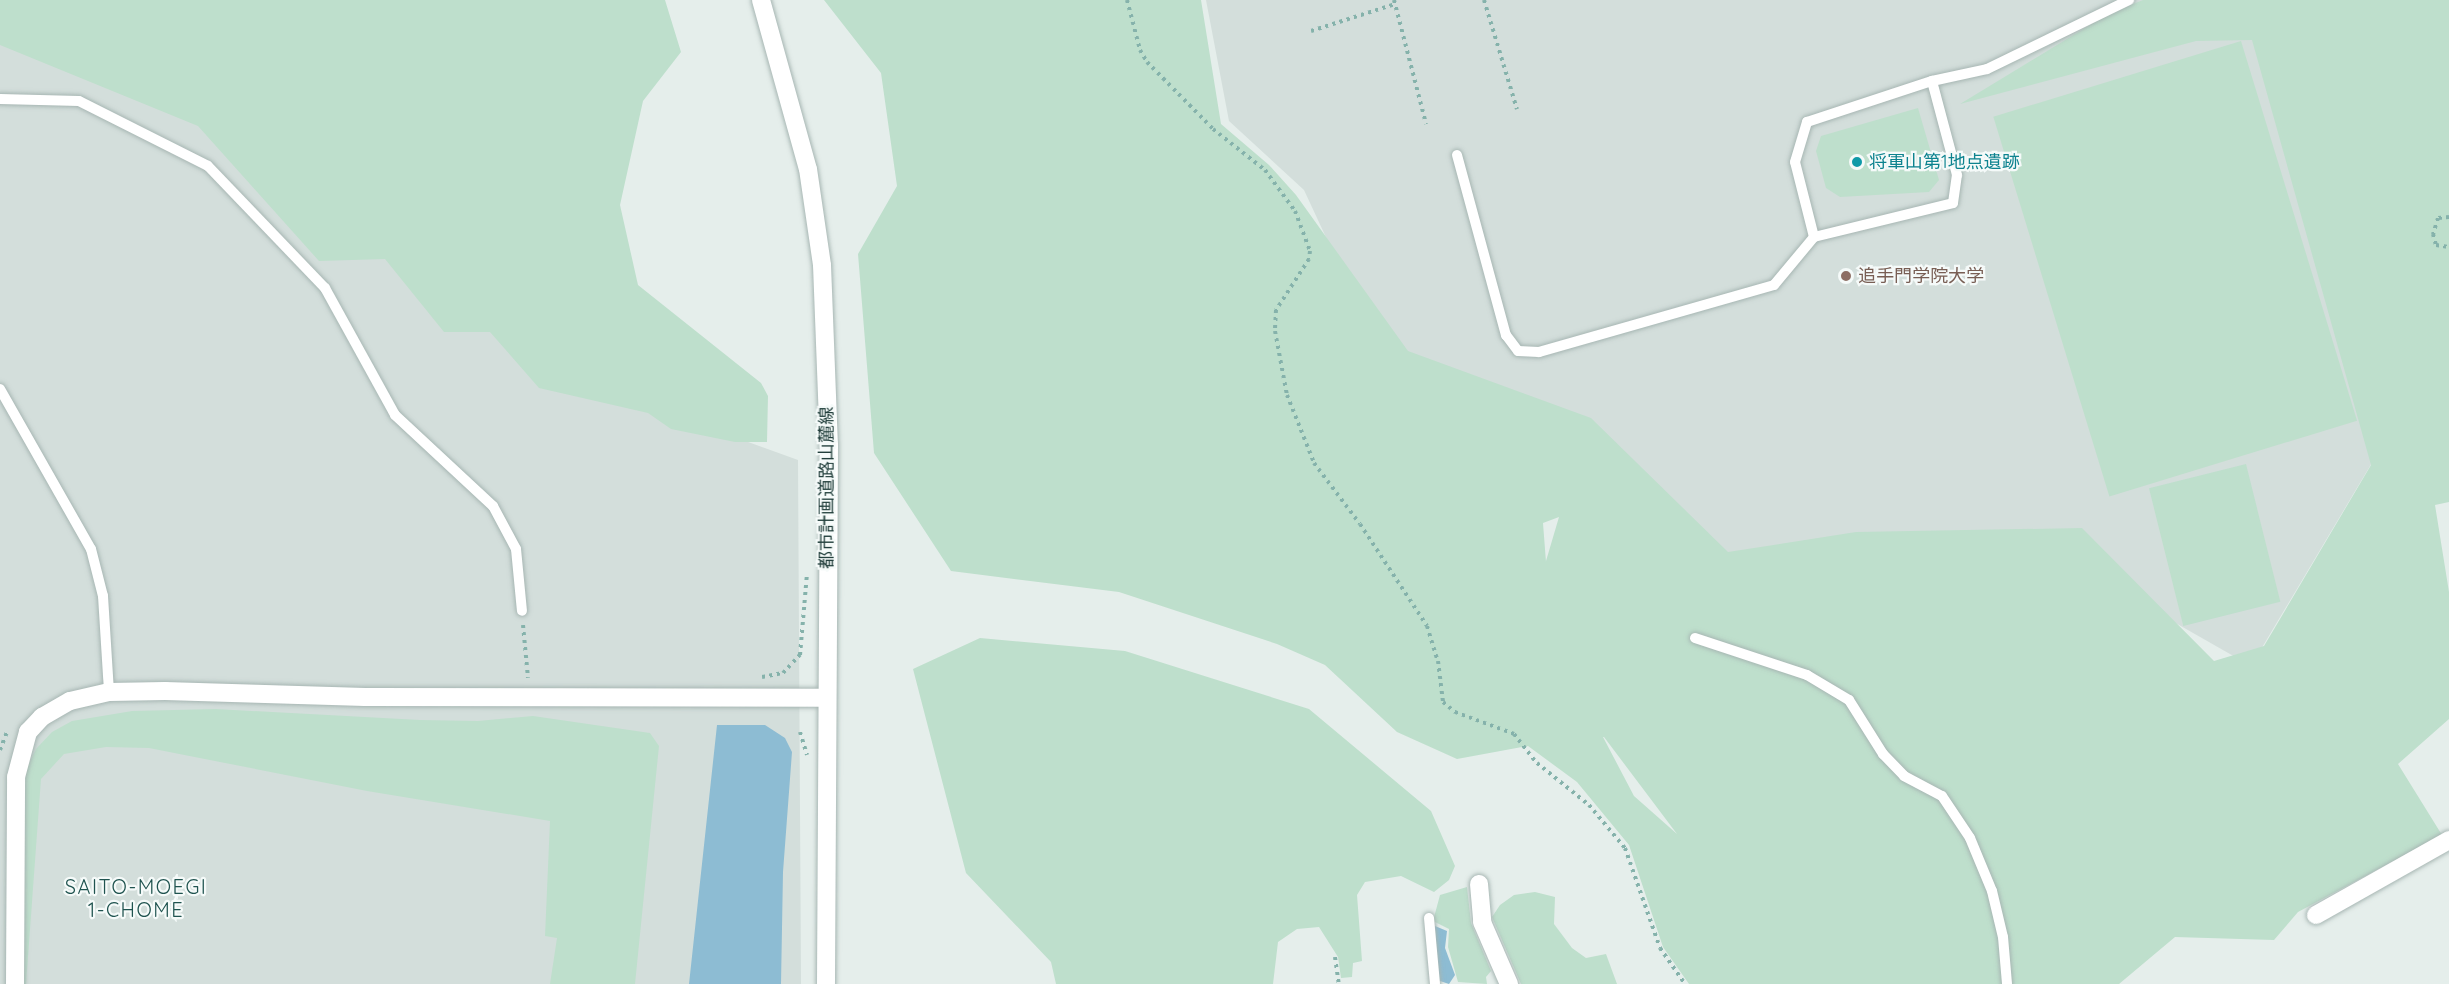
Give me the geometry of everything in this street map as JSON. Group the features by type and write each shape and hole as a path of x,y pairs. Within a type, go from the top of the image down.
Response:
{"street":[{"name":"都市計画道路山麓線","path":"761,0 808,169 822,265 829,446 826,984"},
{"path":"15,984 16,777 20,754 28,732 42,717 70,701 109,692 826,698"},
{"path":"2316,915 2449,840"},
{"path":"1479,884 1482,922 1509,984"}],"lane":[{"path":"1814,237 1795,162 1808,122 1932,81 1987,69 2129,0"},
{"path":"1457,155 1506,335 1518,351 1539,352 1774,285 1814,237 1953,203 1957,175 1932,81"},
{"path":"0,99 79,101 208,166 326,288 395,414 493,506 516,549 522,611"},
{"path":"0,389 91,549 103,596 109,692"},
{"path":"1695,638 1807,675 1849,700 1883,754 1904,776 1942,796 1970,838 1992,891 2003,937 2007,984"},
{"path":"1429,918 1435,984"}],"path":[{"path":"1127,0 1140,50 1147,62 1213,129 1265,170 1295,211 1310,252 1309,259 1276,310 1275,331 1287,395 1314,464 1353,514 1427,626 1438,661 1443,702 1455,712 1514,734 1537,763 1589,805 1625,848 1660,948 1685,984"},
{"path":"1484,0 1517,109"},
{"path":"1311,31 1394,2 1426,123"},
{"path":"2449,217 2438,218 2433,234 2436,245 2449,247"},
{"path":"757,678 783,673 800,655 807,566"},
{"path":"522,611 528,678"},
{"path":"516,678 539,678"},
{"path":"0,750 11,724"},
{"path":"1335,957 1338,984"}],"shaded area":[{"name":"追手門学院大学","path":"1206,0 2254,0 2398,419 2251,666 2044,548 1718,570 1384,362 1304,190 1229,121"},
{"path":"125,19 610,392 798,460 801,984 0,984 0,25"}],"green space":[{"path":"0,0 665,0 681,52 643,101 620,205 638,285 761,383 768,396 767,442 735,442 671,429 648,413 539,388 490,332 444,332 385,259 319,261 198,126 0,45"},
{"path":"824,0 1201,0 1221,124 1269,165 1296,195 1408,351 1591,418 1728,552 1856,532 2082,528 2214,661 2264,646 2371,465 2252,40 2196,41 1960,104 2108,14 2143,0 2449,0 2449,502 2435,505 2449,592 2449,719 2398,764 2442,835 2298,912 2274,940 2175,937 2119,984 1689,984 1663,947 1629,845 1577,782 1528,746 1457,759 1397,732 1325,665 1277,644 1119,592 951,571 874,453 858,254 897,186 881,73","holes":["1559,517 1546,561 1546,562 1543,523","1604,737 1677,834 1634,796"]},
{"path":"2241,41 2357,421 2109,496 1993,117"},
{"path":"1918,108 1939,180 1929,192 1840,197 1826,188 1816,151 1821,136"},
{"path":"2246,464 2280,602 2183,626 2149,488"},
{"path":"980,638 1125,651 1309,709 1431,811 1455,866 1449,880 1434,892 1401,876 1365,882 1357,895 1362,961 1353,963 1352,977 1341,978 1338,957 1319,927 1297,929 1278,942 1273,984 1056,984 1051,962 966,873 913,669"},
{"path":"216,709 420,720 478,721 533,716 650,733 659,746 635,984 550,984 557,938 545,936 550,821 367,791 149,748 106,747 64,754 41,779 26,984 19,984 23,776 36,749 52,732 72,721 132,711"},
{"path":"1467,887 1471,923 1491,971 1486,977 1487,984 1458,982 1448,947 1449,929 1433,921 1440,895"},
{"path":"1535,892 1555,897 1554,924 1572,948 1586,958 1606,954 1617,984 1521,984 1492,917 1500,905 1514,895"}],"water":[{"path":"717,725 765,725 785,738 792,752 783,872 781,984 689,984"},
{"path":"1435,926 1447,931 1445,948 1455,975 1449,984 1437,980"}],"place":[{"name":"将軍山第1地点遺跡","path":"1857,162"},
{"name":"追手門学院大学","path":"1846,276"}],"district":[{"name":"SAITO-MOEGI 1-CHOME","path":"136,898"}]}
